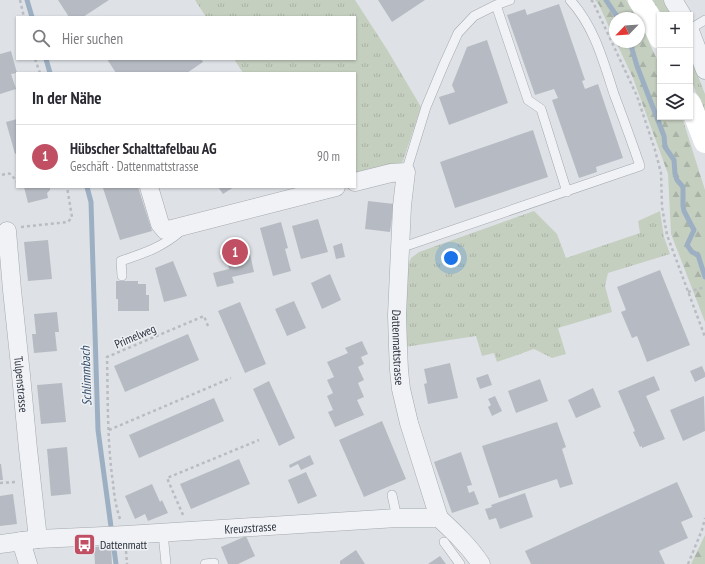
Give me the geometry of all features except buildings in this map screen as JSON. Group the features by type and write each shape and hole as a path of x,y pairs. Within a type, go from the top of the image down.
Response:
{"main road":[{"path":"639,0 650,16 657,31"},
{"path":"693,111 705,142"}],"street":[{"path":"674,0 680,12"},
{"path":"693,38 705,70"},
{"path":"356,182 391,173 406,172"},
{"name":"Dattenmattstrasse","path":"406,172 402,206 397,315 401,389 409,423 439,518"},
{"path":"149,188 160,224 164,230 332,188"},
{"name":"Tulpenstrasse","path":"7,231 12,290 8,324 21,375 28,449 28,564"},
{"name":"Kreuzstrasse","path":"0,544 29,540 397,518 439,518"},
{"path":"439,518 458,536 476,556 481,564"}],"lane":[{"name":"Dattenmattstrasse","path":"406,172 426,107 458,32 474,16 510,0"},
{"path":"400,248 640,166 601,52 590,28 579,10 570,0"},
{"path":"496,5 528,100 541,109 567,192"},
{"path":"693,28 705,20"},
{"path":"122,276 121,261 162,245 172,239 189,224"},
{"path":"392,495 397,518"},
{"path":"163,532 166,564"},
{"path":"444,542 460,564"}],"path":[{"path":"20,0 24,16"},
{"path":"35,60 40,72"},
{"path":"2,175 9,173 12,174 16,180"},
{"path":"7,231 15,227 68,222 72,217 67,188"},
{"path":"688,292 705,287"},
{"name":"Primelweg","path":"116,535 116,508 108,430 107,357 204,316 208,326"},
{"path":"108,430 231,378"},
{"path":"190,531 167,478 259,440"},
{"path":"688,564 702,530 705,518"}],"green space":[{"path":"195,0 355,0 388,51 421,107 403,161 400,164 356,173 356,72 242,72 235,60 356,60 356,16 205,16"},
{"path":"595,0 626,0 634,12 609,12 609,27 599,5"},
{"path":"650,0 663,0 669,12 658,12"},
{"path":"645,33 657,59 657,120 683,120 705,190 705,322 671,234 668,174 633,78 619,48 645,48"},
{"path":"693,64 705,94 705,116 693,85"},
{"path":"534,211 557,234 566,258 640,233 638,221 660,211 664,237 670,254 608,273 605,286 612,312 558,328 566,354 552,358 534,349 497,362 494,353 482,356 476,336 405,347 407,267 411,258 419,252"},
{"path":"705,535 705,564 691,564"}],"waterway":[{"name":"Schlimmbach","path":"27,0 32,16"},
{"path":"606,0 614,12"},
{"path":"632,48 637,66 664,136 665,147 674,160 677,180 683,187 684,211 694,230 687,245 692,252 698,255 705,277"},
{"name":"Schlimmbach","path":"46,60 50,72"},
{"name":"Schlimmbach","path":"87,188 91,202 98,430 116,564"}],"place":[{"name":"Hübscher Schalttafelbau AG","path":"235,252"},
{"name":"Dattenmatt","path":"85,544"}]}
